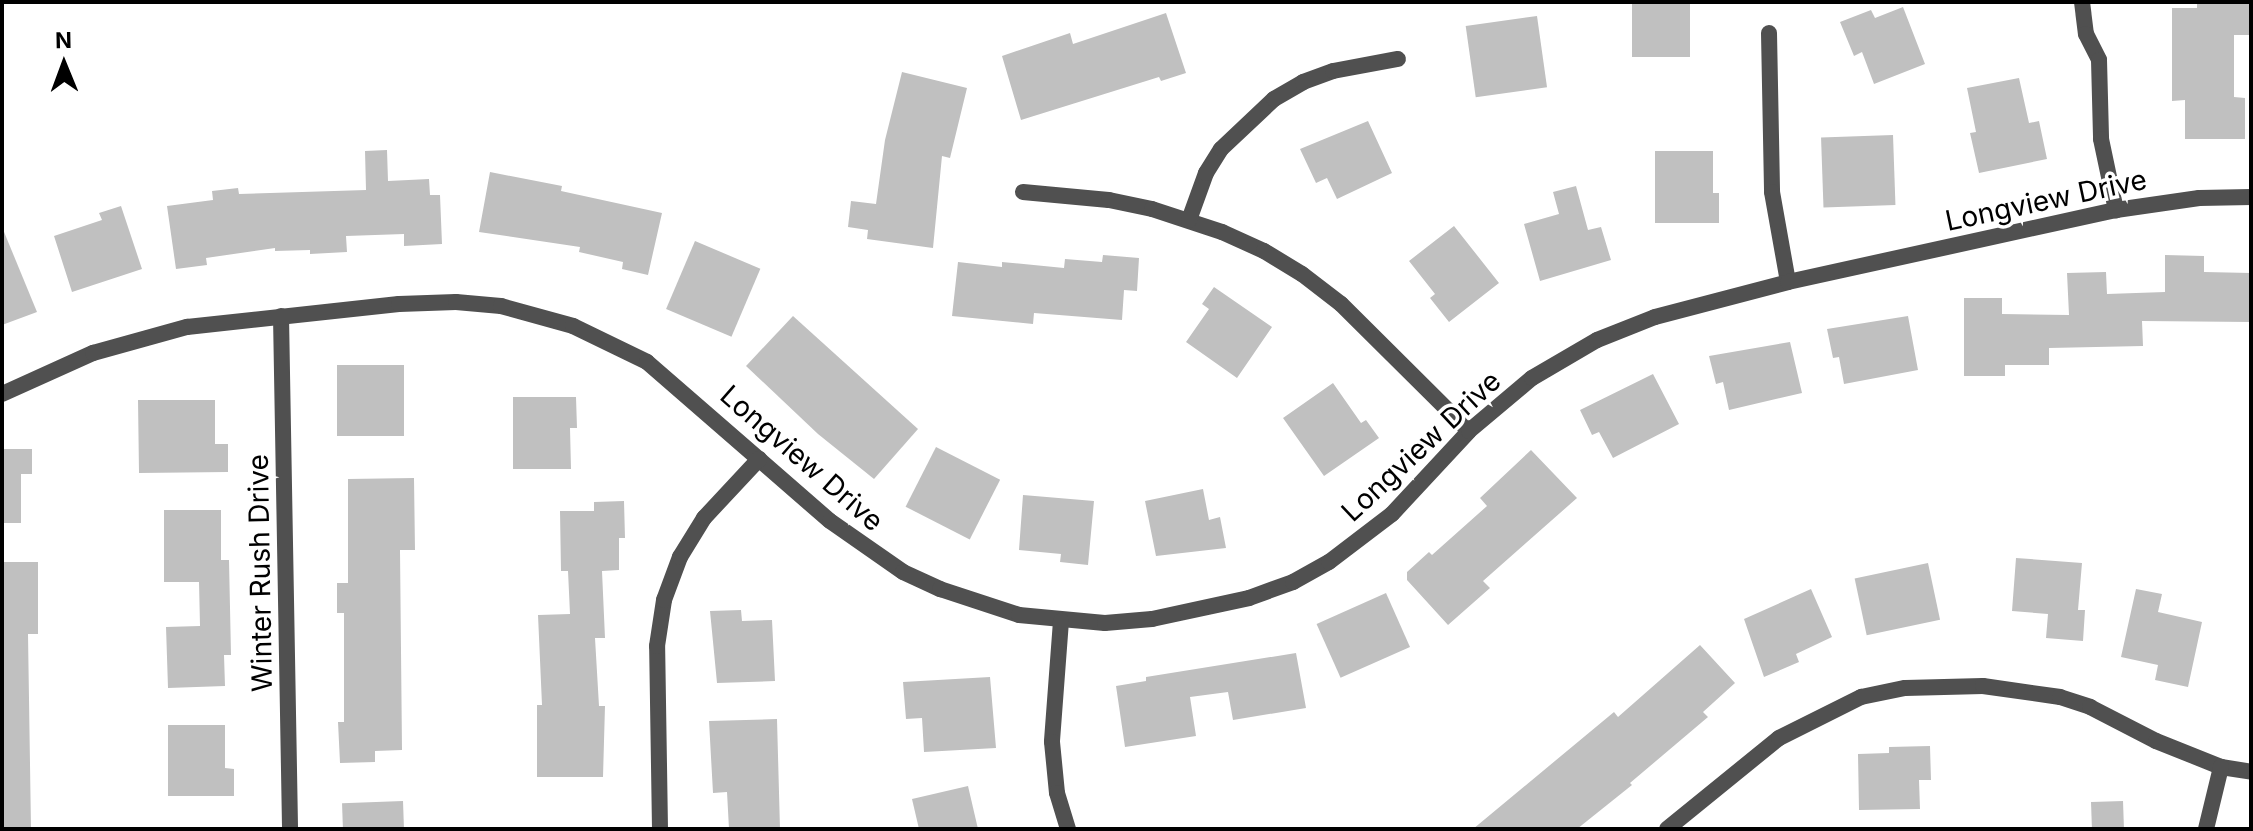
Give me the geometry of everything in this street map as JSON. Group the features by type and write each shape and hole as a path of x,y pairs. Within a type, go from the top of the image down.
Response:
{"street":[{"path":"2082,2 2086,34 2099,60 2101,139 2116,210"},
{"path":"1769,33 1772,192 1788,282"},
{"path":"1189,220 1206,173 1221,149 1274,99 1303,82 1333,71 1398,59"},
{"path":"1023,192 1109,200 1189,220 1264,251 1302,274 1374,334 1469,431"},
{"name":"Longview Drive","path":"2,394 50,370 142,338 187,327 456,302 537,313 613,343 647,362 830,521 903,572 986,606 1061,621 1105,623 1201,611 1293,582 1329,562 1392,514 1469,431 1532,378 1597,340 1655,317 1788,282 2116,210 2199,198 2251,197"},
{"name":"Winter Rush Drive","path":"281,316 290,829"},
{"path":"660,829 657,646 664,600 680,557 704,518 759,459"},
{"path":"1061,621 1052,742 1057,793 1068,829"},
{"path":"1667,829 1779,738 1861,697 1905,688 1983,686 2023,689 2060,697 2090,707 2156,741 2221,767 2251,772"},
{"path":"2206,829 2221,767"}],"building":[{"path":"1632,2 1690,2 1690,57 1632,57"},
{"path":"2197,2 2250,2 2250,35 2234,35 2234,97 2245,98 2245,139 2185,139 2185,100 2172,101 2172,8 2197,8"},
{"path":"1903,7 1925,64 1874,84 1862,52 1854,56 1840,22 1871,10 1875,18"},
{"path":"1166,13 1186,73 1161,81 1159,77 1021,120 1002,56 1070,33 1073,44"},
{"path":"1537,16 1547,87 1476,97 1466,26"},
{"path":"902,72 967,88 950,158 942,156 933,248 867,239 868,230 848,227 851,201 876,204 885,140"},
{"path":"2019,78 2029,123 2039,121 2047,159 1979,173 1970,133 1976,132 1967,88"},
{"path":"1368,121 1392,173 1337,199 1327,178 1316,183 1300,149"},
{"path":"1893,135 1895,205 1823,207 1821,138"},
{"path":"387,150 388,181 429,179 430,195 440,195 442,244 404,246 404,234 346,236 347,252 310,254 310,250 275,251 275,248 206,258 207,265 176,269 167,206 213,200 212,191 238,188 239,194 366,190 365,151"},
{"path":"1655,151 1713,151 1713,193 1719,193 1719,223 1655,223"},
{"path":"490,172 562,186 561,191 662,213 648,275 622,269 623,262 579,252 580,247 479,232"},
{"path":"1576,186 1588,230 1601,227 1611,260 1540,281 1524,224 1559,214 1553,192"},
{"path":"121,206 142,269 72,292 54,236 102,220 99,213"},
{"path":"1454,226 1499,283 1449,322 1430,298 1435,294 1409,261"},
{"path":"2,227 37,312 2,325"},
{"path":"695,241 760,269 731,337 666,309"},
{"path":"1103,255 1139,258 1137,291 1124,290 1122,320 1034,313 1033,324 952,316 958,262 1002,267 1002,262 1064,268 1065,259 1102,262"},
{"path":"2165,255 2204,256 2204,272 2251,273 2251,322 2142,321 2143,346 2049,348 2049,365 2005,365 2005,376 1964,376 1964,298 2002,298 2002,314 2069,315 2067,273 2106,272 2107,294 2165,292"},
{"path":"1214,287 1272,327 1237,378 1186,342 1209,309 1202,304"},
{"path":"793,316 918,429 874,479 818,434 746,366"},
{"path":"1908,316 1918,370 1844,384 1839,357 1833,358 1827,329"},
{"path":"1790,342 1802,393 1729,410 1723,382 1716,384 1709,356"},
{"path":"337,365 404,365 404,436 337,436"},
{"path":"1653,374 1679,424 1613,458 1599,432 1592,435 1580,410"},
{"path":"1333,383 1361,423 1366,420 1379,438 1324,476 1283,418"},
{"path":"513,397 576,397 577,428 570,428 571,469 513,469"},
{"path":"138,400 215,400 215,444 228,444 228,472 139,473"},
{"path":"936,447 1000,480 970,539 906,507"},
{"path":"2,449 32,449 32,474 21,474 21,523 2,523"},
{"path":"1531,450 1577,498 1483,581 1490,588 1448,625 1407,580 1407,572 1429,552 1432,555 1487,506 1480,498"},
{"path":"414,478 415,550 400,550 402,750 375,751 375,762 340,763 338,722 344,722 344,613 337,613 337,583 348,583 348,479"},
{"path":"1203,489 1209,520 1220,517 1226,548 1156,556 1145,501"},
{"path":"1023,495 1094,501 1088,565 1060,562 1061,554 1019,550"},
{"path":"624,501 625,538 619,538 619,570 602,571 605,638 595,638 599,706 605,706 603,777 537,777 537,705 542,705 538,615 570,614 568,571 561,571 560,511 594,511 594,502"},
{"path":"164,510 221,510 221,560 229,560 231,655 224,655 225,686 168,688 166,627 200,626 199,582 164,582"},
{"path":"2016,558 2082,563 2078,610 2085,610 2083,641 2046,638 2048,614 2012,611"},
{"path":"2,562 38,562 38,634 28,634 31,829 2,829"},
{"path":"1928,563 1940,620 1867,635 1855,579"},
{"path":"1811,589 1832,637 1796,654 1799,662 1764,677 1744,619"},
{"path":"2136,589 2162,594 2158,612 2202,622 2188,687 2155,680 2158,665 2121,657"},
{"path":"1386,593 1410,647 1341,678 1317,624"},
{"path":"741,610 742,621 772,620 775,681 717,683 710,611"},
{"path":"1700,645 1735,683 1703,712 1708,717 1630,783 1632,785 1577,829 1473,829 1614,712 1618,717"},
{"path":"1296,653 1306,708 1233,720 1228,692 1190,697 1196,736 1125,747 1116,686 1146,681 1146,677"},
{"path":"990,677 996,748 924,752 922,718 906,719 903,682"},
{"path":"777,719 780,829 729,829 727,792 713,793 709,721"},
{"path":"168,725 225,725 225,768 234,769 234,796 168,796"},
{"path":"1930,746 1931,780 1919,780 1920,809 1859,810 1858,754 1889,753 1889,747"},
{"path":"968,786 978,829 919,829 912,799"},
{"path":"403,801 404,829 343,829 342,803"},
{"path":"2123,801 2124,829 2092,829 2091,802"}]}
